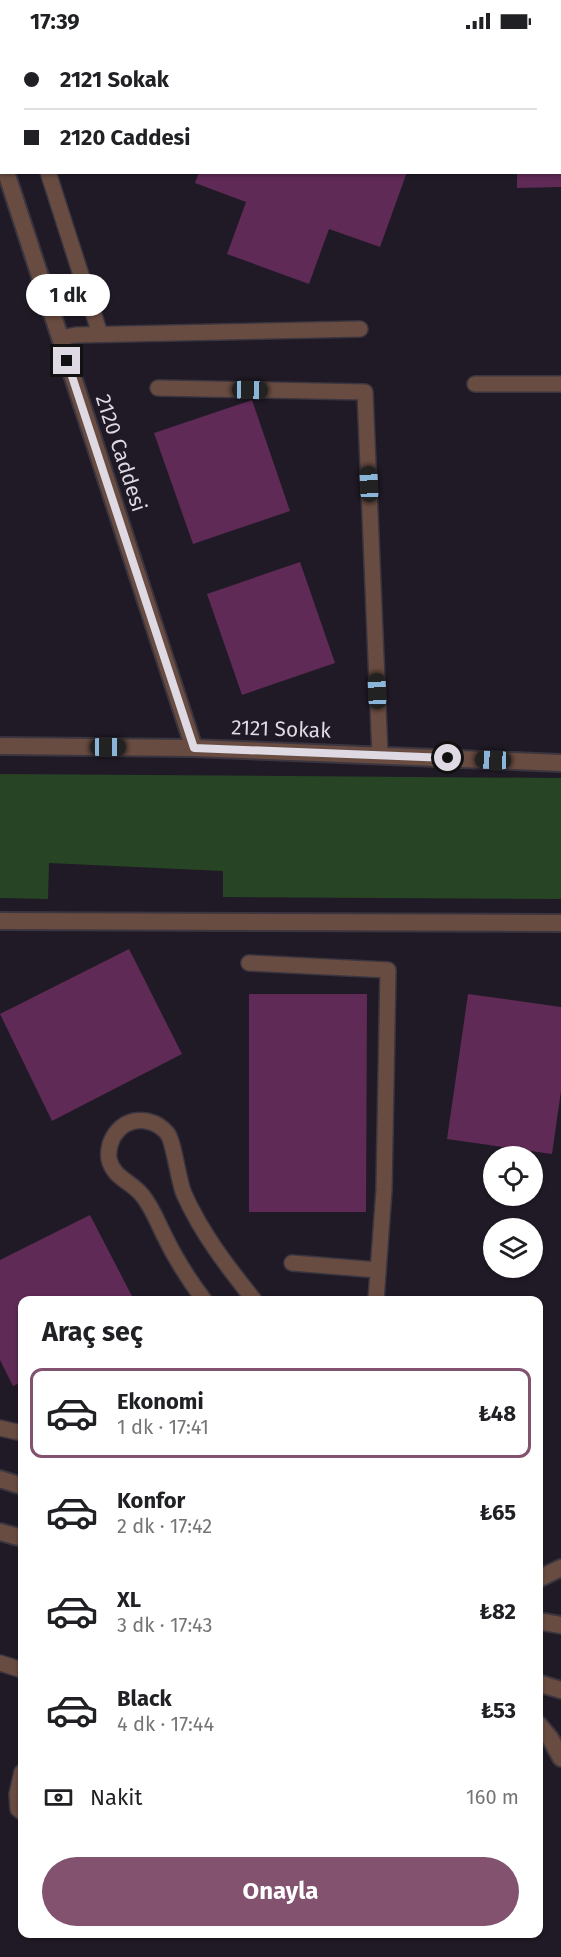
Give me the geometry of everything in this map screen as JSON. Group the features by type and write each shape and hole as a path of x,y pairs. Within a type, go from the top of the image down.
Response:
{"street":[{"name":"2120 Caddesi","path":"7,174 194,748"},
{"name":"2121 Sokak","path":"0,746 194,748 561,763"},
{"path":"0,921 561,923"},
{"path":"0,1479 18,1485"},
{"path":"0,1532 18,1537"},
{"path":"543,1577 561,1568"},
{"path":"543,1622 561,1625"},
{"path":"543,1685 561,1690"},
{"path":"543,1730 561,1758"}],"lane":[{"path":"49,174 100,334"},
{"path":"60,338 100,334 360,329"},
{"path":"475,384 561,384"},
{"path":"158,388 365,392 380,755"},
{"path":"249,963 388,970 384,1190 376,1296"},
{"path":"201,1296 177,1260 141,1193 122,1180 112,1168 109,1149 112,1139 126,1124 146,1120 163,1128 170,1136 183,1190 195,1218 214,1248 251,1296"},
{"path":"292,1263 378,1270"},
{"path":"0,1428 18,1432"},
{"path":"0,1663 18,1669"},
{"path":"18,1787 16,1794 18,1809"}],"green space":[{"path":"0,774 561,778 561,899 223,897 223,871 49,863 48,899 0,898"}],"building":[{"path":"198,174 406,174 380,247 329,229 309,284 227,254 246,202 195,183"},
{"path":"517,174 561,174 561,187 517,188"},
{"path":"252,400 290,511 193,544 154,433"},
{"path":"300,562 335,663 242,695 207,594"},
{"path":"129,949 182,1054 52,1121 0,1014"},
{"path":"249,994 367,994 366,1212 249,1212"},
{"path":"468,994 561,1007 561,1091 552,1154 543,1153 543,1146 496,1146 447,1139"},
{"path":"90,1215 132,1296 18,1296 18,1384 13,1386 0,1360 0,1260"}],"route":[{"path":"67,361 194,748 448,758"}]}
